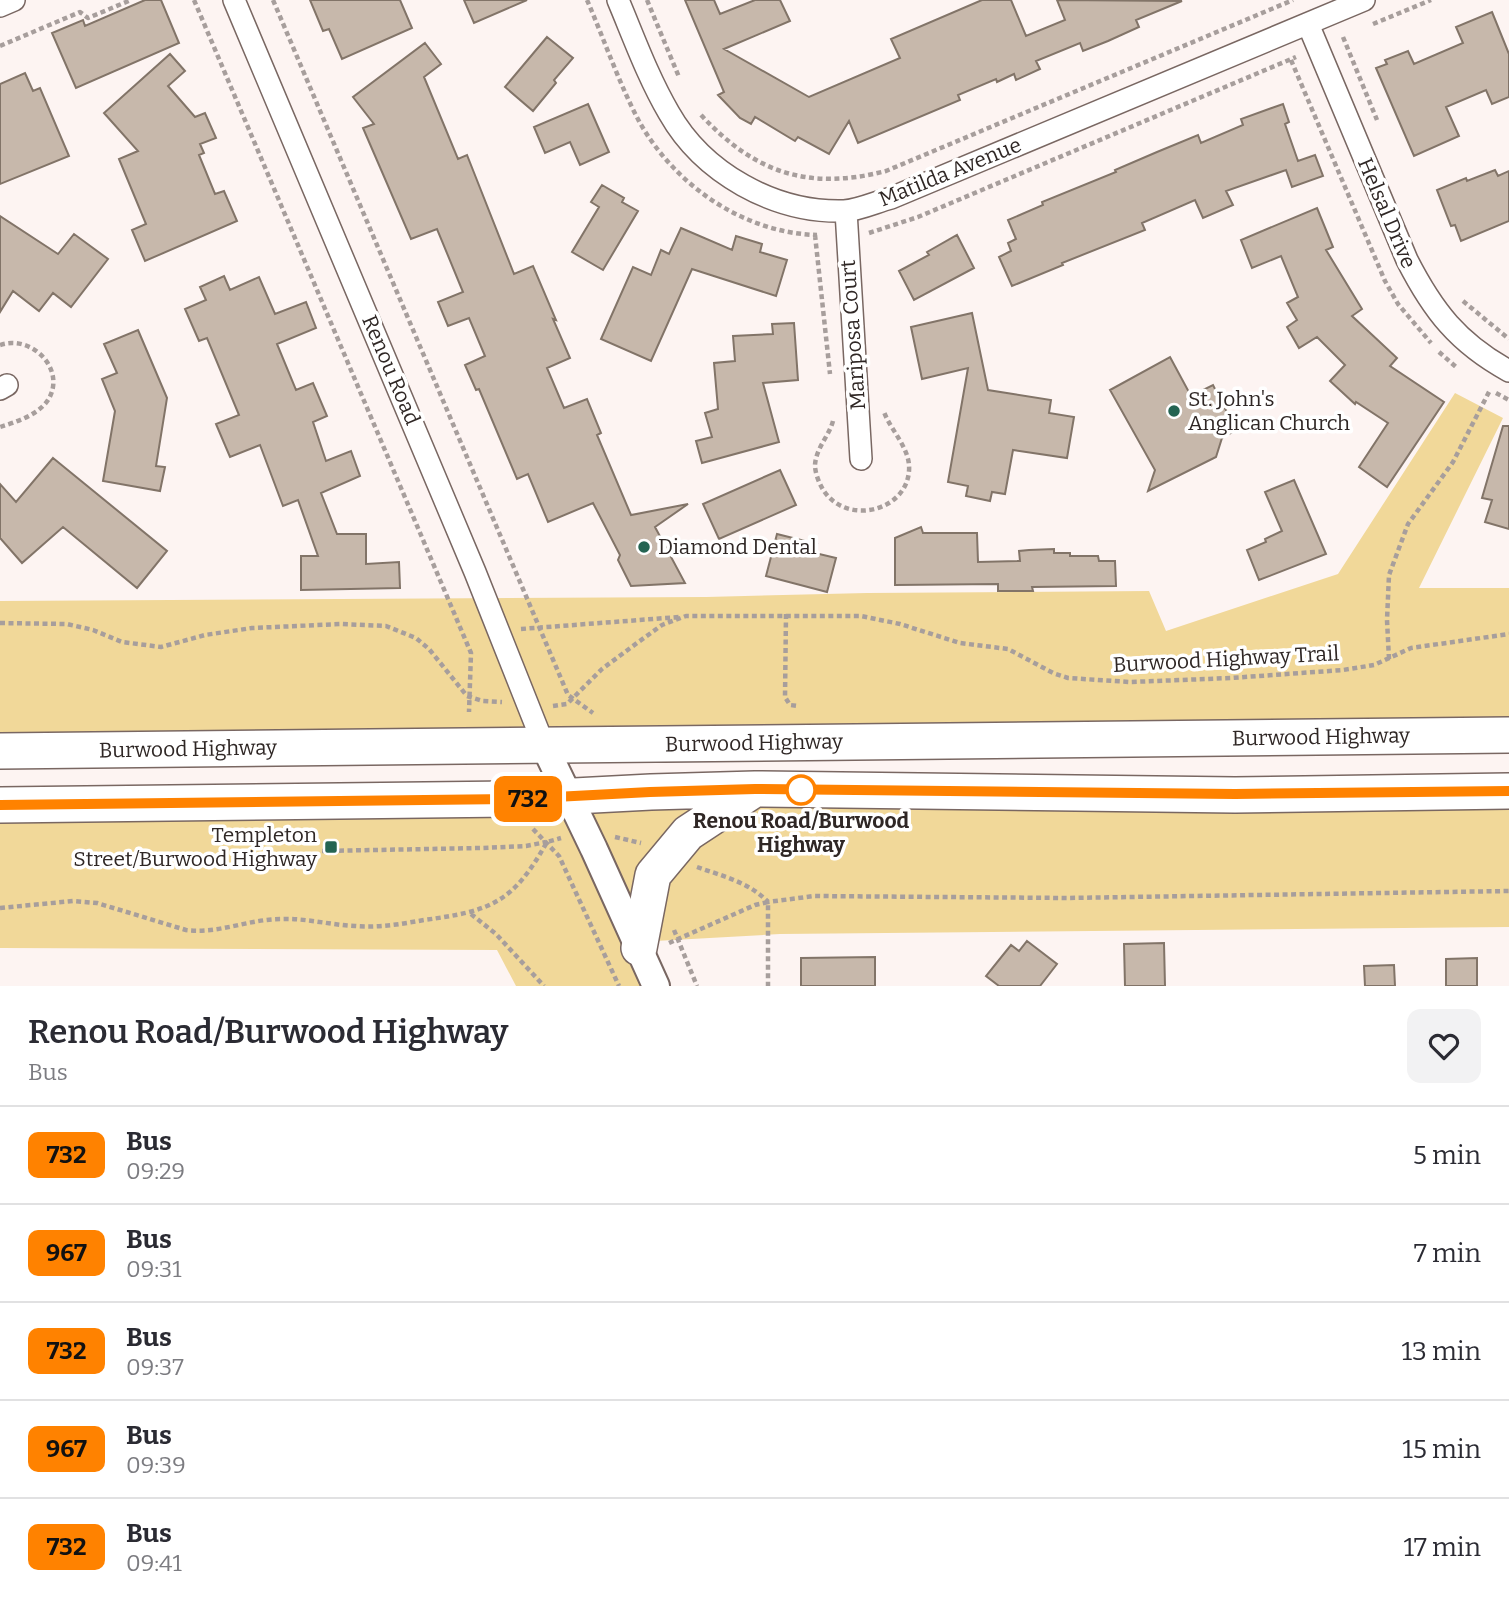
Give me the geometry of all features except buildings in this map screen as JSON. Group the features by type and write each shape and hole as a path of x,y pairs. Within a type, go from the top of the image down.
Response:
{"highway":[{"name":"Burwood Highway","path":"0,751 543,743 608,745 1509,735"},
{"path":"651,947 653,875 688,833 755,789"},
{"path":"0,805 517,799 755,789 1221,794 1509,791"}],"street":[{"path":"0,6 14,0"},
{"name":"Renou Road","path":"234,0 358,290 543,743"},
{"name":"Matilda Avenue","path":"618,0 654,86 670,115 687,139 713,167 768,197 796,206 846,211 891,198 1364,0"},
{"name":"Helsal Drive","path":"1308,24 1407,260 1429,302 1463,339 1509,371"},
{"name":"Mariposa Court","path":"846,211 861,459"},
{"path":"543,743 568,796 651,947 656,986"}],"path":[{"path":"0,46 80,12 88,19 131,0"},
{"path":"194,0 471,653 469,712"},
{"path":"273,0 568,695 596,717"},
{"path":"647,0 683,86"},
{"path":"700,114 715,130 750,158 769,168 811,178 859,178 886,172 1293,0"},
{"path":"1368,26 1431,0"},
{"path":"1337,39 1343,37 1379,126"},
{"path":"862,235 918,217 1296,57"},
{"path":"1462,300 1509,339"},
{"path":"1389,659 1389,575 1408,524 1453,462 1490,390"},
{"path":"786,614 785,697 790,705 798,706"},
{"path":"499,633 539,626 686,616"},
{"name":"Burwood Highway Trail","path":"562,706 602,669 654,630 686,616 861,616 960,643 985,644 1008,649 1068,678 1130,682 1343,670 1389,659 1410,648 1509,634"},
{"path":"0,623 67,624 93,630 122,642 161,647 205,635 252,628 342,624 386,626 416,638 429,649 464,693 483,701"},
{"path":"533,828 559,856 619,986"},
{"path":"322,851 526,846 556,838"},
{"path":"0,908 73,901 97,903 200,932 264,920 312,920 372,927 470,913 503,899 515,889 538,859 547,842"},
{"path":"696,866 747,885 758,891 768,902 768,986"},
{"path":"651,947 676,940 755,905 814,896 1067,898 1509,891"},
{"path":"470,913 501,939 544,986"},
{"path":"672,921 676,940 696,986"}],"shaded area":[{"path":"1455,393 1503,418 1419,588 1509,588 1509,735 0,751 0,601 706,597 1149,591 1166,631 1338,574"},
{"path":"1509,791 1509,927 780,934 637,942 656,986 516,986 497,950 0,948 0,808"}],"bus line":[{"name":"732","path":"0,805 517,799 755,789 1235,794 1509,791"}],"place":[{"name":"St. John's Anglican Church","path":"1174,411"},
{"name":"Diamond Dental","path":"644,547"},
{"name":"Renou Road/Burwood Highway","path":"801,790"},
{"name":"Templeton Street/Burwood Highway","path":"331,847"}]}
